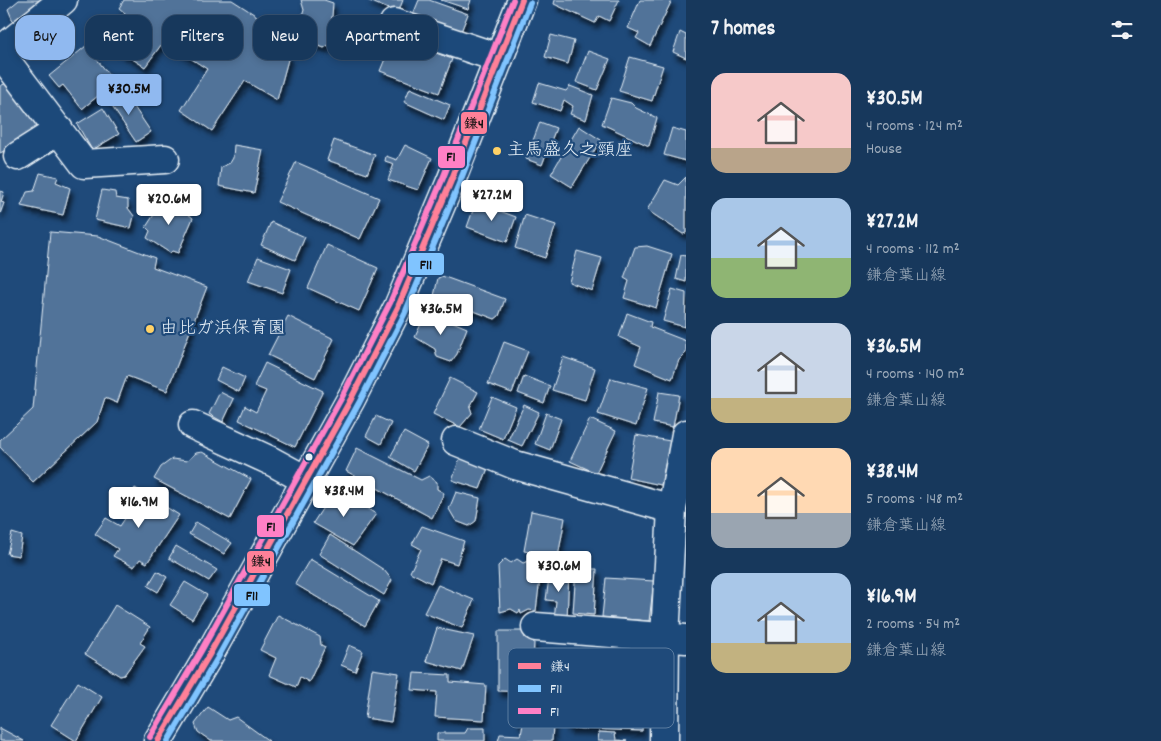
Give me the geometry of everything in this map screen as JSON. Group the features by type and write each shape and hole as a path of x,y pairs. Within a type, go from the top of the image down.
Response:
{"main road":[{"path":"63,0 0,52 84,164 164,159"},
{"path":"158,741 209,655 306,480 398,307 522,0"},
{"path":"438,38 499,58"},
{"path":"18,156 59,130"},
{"path":"193,424 306,480"},
{"path":"674,655 676,638 672,509 686,434"},
{"path":"456,441 515,465 672,509"},
{"path":"536,627 676,638"},
{"path":"664,741 666,728"}],"building":[{"path":"19,0 41,0 21,15 15,15 13,21 8,9"},
{"path":"124,0 232,0 255,15 253,15 253,60 288,60 277,100 245,81 212,131 181,110 207,69 193,60 243,60 243,15 162,15 162,44 152,57 152,15 124,15 125,13 119,8"},
{"path":"301,0 324,0 333,3 332,15 327,15 327,46 324,48 317,45 317,15 302,15 304,10"},
{"path":"367,0 403,0 398,13"},
{"path":"419,0 429,0 468,14 460,34 438,26 438,15 413,15"},
{"path":"441,0 471,0 468,9"},
{"path":"555,0 619,0 609,21 599,16 595,23 554,4"},
{"path":"640,0 672,0 650,46 636,38 639,33 628,28"},
{"path":"680,32 686,35 686,58 673,52"},
{"path":"551,35 574,41 568,64 545,57"},
{"path":"85,47 85,60 97,60 115,82 82,109 63,85 59,88 49,76 69,60 75,60 75,55"},
{"path":"588,51 610,59 597,90 576,82"},
{"path":"438,54 452,59 439,93 380,71 385,60 438,60"},
{"path":"630,57 663,66 652,101 619,91"},
{"path":"134,60 150,60 145,67"},
{"path":"11,81 46,130 0,153 0,86"},
{"path":"539,83 566,91 570,86 593,95 586,120 570,114 573,106 564,100 560,111 533,102"},
{"path":"410,88 450,105 444,120 404,102"},
{"path":"122,89 151,132 136,142 107,99"},
{"path":"611,98 631,103 636,108 657,118 649,146 602,124"},
{"path":"103,108 119,134 92,150 77,124"},
{"path":"540,122 556,128 542,165 526,159"},
{"path":"579,126 601,140 572,187 551,174"},
{"path":"672,128 686,132 686,161 664,155"},
{"path":"334,140 375,155 367,174 327,160"},
{"path":"234,145 263,150 254,193 219,186 221,167 230,163 233,158"},
{"path":"405,145 432,158 418,190 388,180 394,164 385,161 386,156 397,160"},
{"path":"296,162 379,198 360,239 277,202"},
{"path":"40,173 58,177 56,182 70,188 63,215 21,206 27,192 34,191"},
{"path":"686,177 686,233 683,234 647,210 665,180 678,185"},
{"path":"102,190 115,192 116,198 128,200 128,208 134,216 131,228 95,220"},
{"path":"0,191 4,192 1,202 4,203 0,214"},
{"path":"166,196 193,218 178,253 172,251 170,253 147,238 150,231 146,227"},
{"path":"476,202 516,217 507,242 467,227"},
{"path":"525,215 556,225 545,258 515,248"},
{"path":"271,222 305,237 295,260 261,245"},
{"path":"50,232 98,236 155,258 153,267 207,287 167,391 127,376 117,403 105,398 97,422 33,482 0,447 0,440 33,409"},
{"path":"327,245 378,268 359,311 308,288"},
{"path":"647,246 672,254 656,308 624,298 629,281 624,278 635,247"},
{"path":"577,251 602,258 592,291 569,282"},
{"path":"681,255 686,256 686,282 676,279"},
{"path":"258,257 291,269 282,293 248,281"},
{"path":"442,276 505,299 499,316 495,319 434,296 438,278"},
{"path":"672,289 686,293 685,327 663,321"},
{"path":"427,311 467,328 457,354 451,362 437,357 435,349 415,337"},
{"path":"627,313 651,322 650,327 686,341 686,353 679,360 672,379 635,364 641,347 619,337"},
{"path":"288,316 334,339 315,378 268,355"},
{"path":"504,342 528,351 512,393 488,384"},
{"path":"563,357 595,368 585,400 552,390"},
{"path":"265,363 323,391 295,447 239,420 245,406 256,412 266,391 254,386"},
{"path":"222,367 245,378 239,392 216,380"},
{"path":"524,376 550,386 544,403 518,393"},
{"path":"450,378 478,392 470,407 472,413 460,427 433,414"},
{"path":"611,378 648,388 636,426 598,414"},
{"path":"220,392 234,399 223,422 209,414"},
{"path":"659,392 679,395 673,427 653,423"},
{"path":"492,397 516,407 503,439 479,429"},
{"path":"524,405 539,412 522,446 508,440"},
{"path":"546,413 561,419 550,450 535,444"},
{"path":"376,416 391,423 381,444 366,436"},
{"path":"590,419 616,431 596,473 570,461"},
{"path":"404,432 428,445 414,471 390,457"},
{"path":"636,435 670,441 661,485 628,478"},
{"path":"357,448 421,480 429,476 437,482 437,489 444,493 432,518 346,471"},
{"path":"202,452 251,479 230,519 154,479 161,467 172,459 187,461 196,453"},
{"path":"460,458 488,468 480,489 452,480"},
{"path":"135,488 179,515 147,563 140,559 134,567 113,556 118,549 95,534 106,518 120,526 132,508 126,503"},
{"path":"335,489 376,514 353,546 313,523"},
{"path":"456,492 480,498 476,521 469,526 456,521 449,509"},
{"path":"531,511 565,518 558,557 524,551"},
{"path":"196,522 232,543 224,554 189,534"},
{"path":"422,526 464,541 457,564 441,559 431,583 410,572 421,549 412,544"},
{"path":"12,533 22,536 19,556 7,554"},
{"path":"330,535 384,570 392,580 384,595 319,554"},
{"path":"176,546 217,570 209,581 169,558"},
{"path":"310,559 379,601 365,626 295,584"},
{"path":"505,559 511,563 517,559 523,563 529,561 540,564 541,570 536,611 529,610 521,614 520,610 518,613 511,609 500,612 498,566"},
{"path":"576,569 597,569 594,615 573,613"},
{"path":"550,570 569,571 567,620 554,619 556,601 546,600"},
{"path":"157,571 167,577 158,592 148,586"},
{"path":"606,578 654,581 649,621 602,617"},
{"path":"185,582 207,595 192,619 170,605"},
{"path":"438,585 474,600 462,628 424,613"},
{"path":"115,605 150,627 140,643 145,646 124,675 120,676 85,654"},
{"path":"278,615 320,637 321,645 325,647 309,682 300,677 296,687 269,675 276,658 260,650"},
{"path":"437,628 474,636 462,671 426,661"},
{"path":"498,631 523,631 525,638 534,642 534,648 508,648 508,691 498,691"},
{"path":"349,645 363,651 355,671 341,665"},
{"path":"372,669 399,673 391,722 365,718"},
{"path":"414,673 450,675 450,682 486,685 484,720 435,717 437,692 412,690"},
{"path":"78,682 102,697 76,741 51,725"},
{"path":"208,707 228,720 236,717 269,741 211,741 198,732 195,724"},
{"path":"0,728 24,741 0,741"},
{"path":"468,728 485,728 485,741 437,741 437,733 465,733"},
{"path":"522,728 553,728 552,741 498,741 500,734 521,735"},
{"path":"566,728 642,728 642,731"},
{"path":"599,732 615,733 616,740 627,741 598,741"}],"transit line":[{"name":"F1","path":"150,737 201,651 343,395 390,303 443,178 513,0"},
{"name":"鎌4","path":"158,741 209,655 351,399 398,307 451,181 522,0"},
{"name":"F11","path":"168,741 217,659 359,403 406,311 459,184 530,3"}],"place":[{"name":"主馬盛久之頸座","path":"497,151"},
{"name":"由比ガ浜保育園","path":"150,329"}]}
